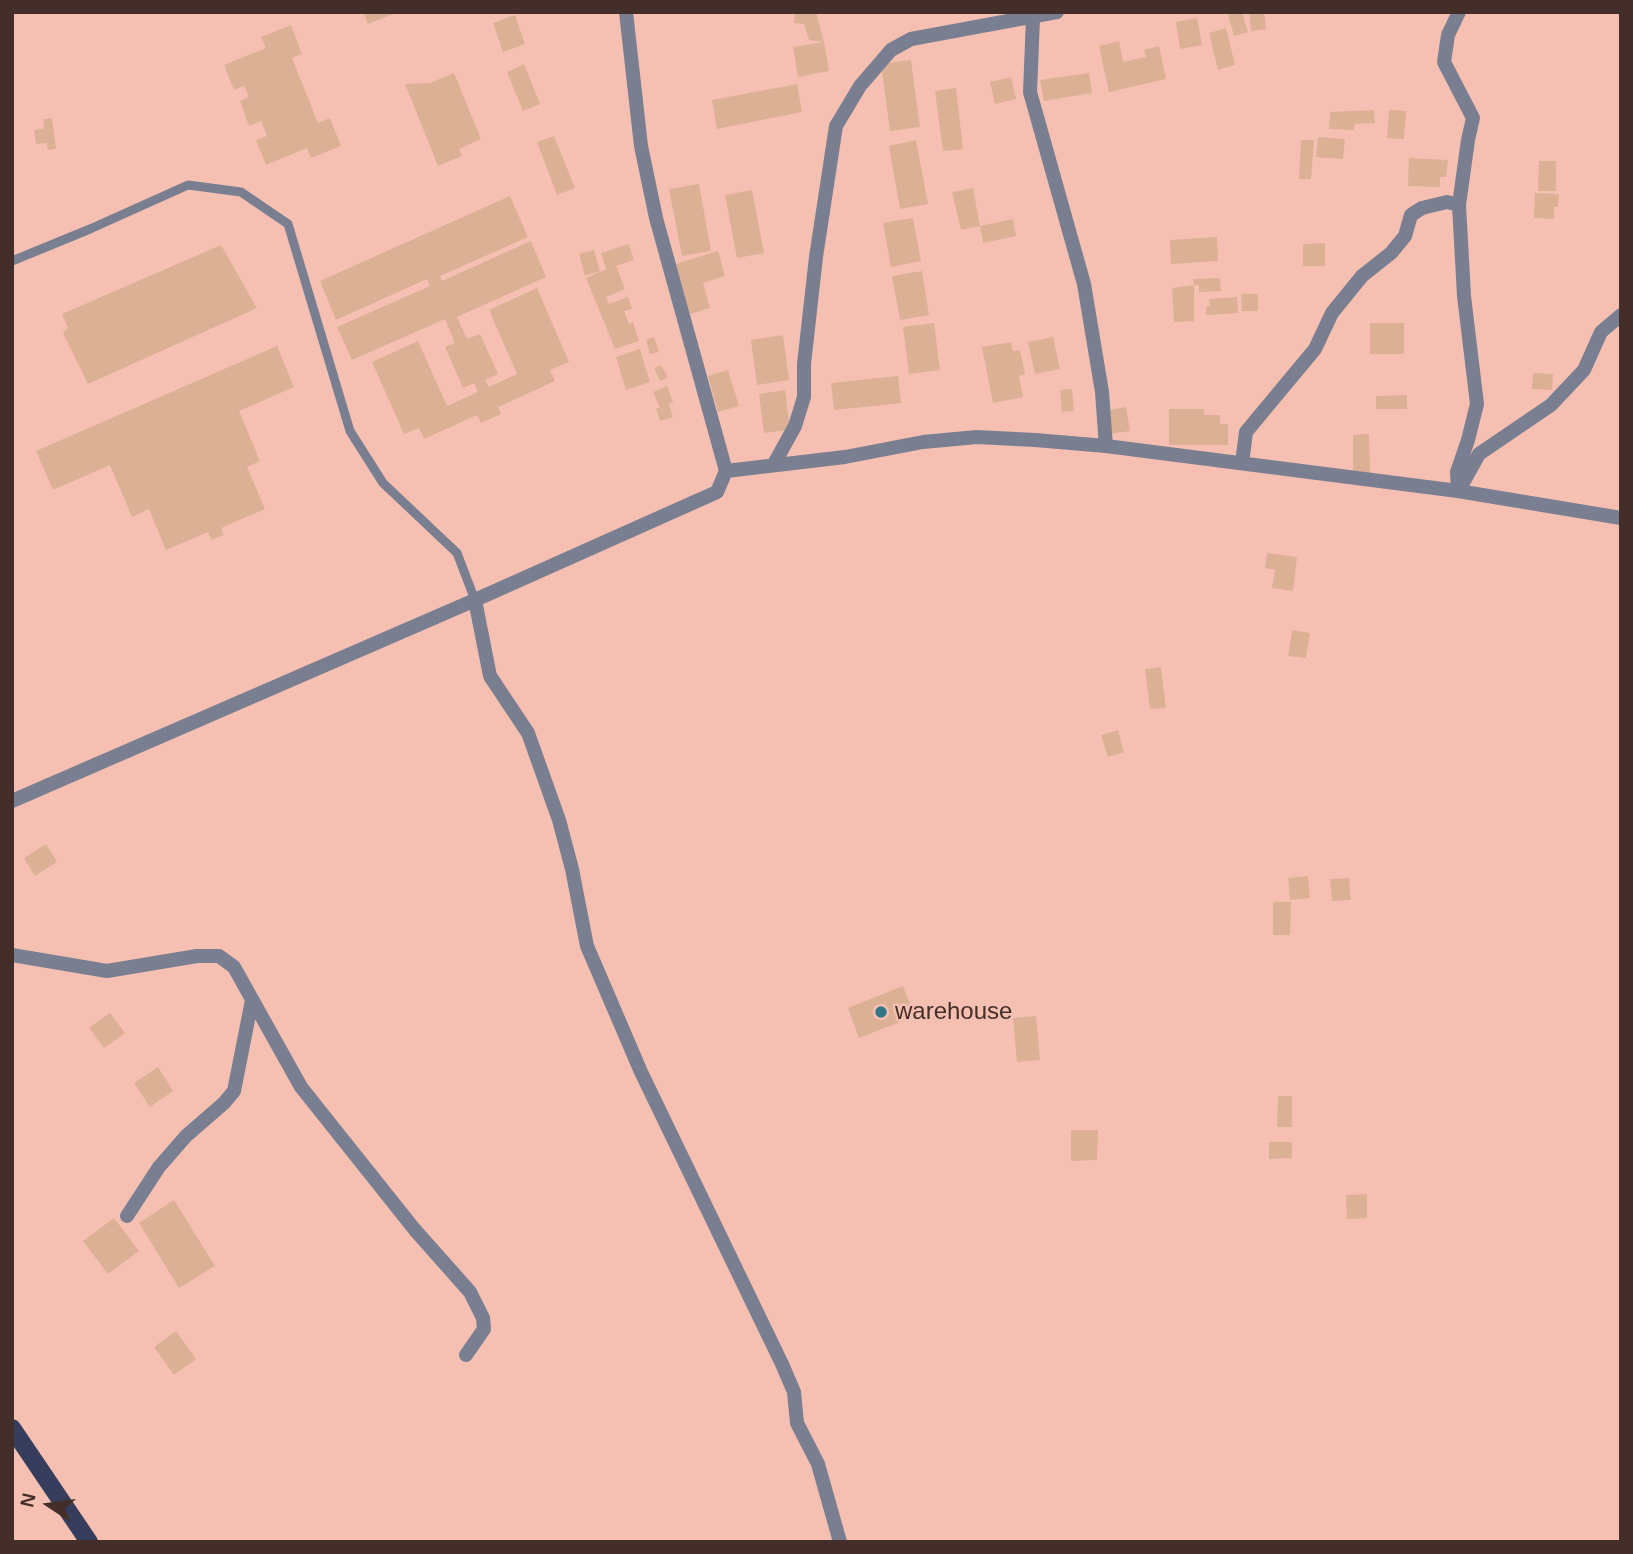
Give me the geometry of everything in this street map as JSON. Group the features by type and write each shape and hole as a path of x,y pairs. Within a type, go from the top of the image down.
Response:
{"main road":[{"path":"12,1428 89,1542"}],"street":[{"path":"12,801 717,492 726,471 656,218 641,146 626,12"},
{"path":"774,464 795,426 804,397 804,364 816,257 836,126 860,86 891,50 911,39 1057,12"},
{"path":"1458,491 1457,472 1477,404 1464,296 1459,205 1473,118 1444,62 1448,35 1459,12"},
{"path":"1033,18 1030,92 1084,284 1102,392 1106,446"},
{"path":"1242,463 1246,432 1315,349 1332,313 1362,276 1391,253 1405,236 1411,215 1422,208 1447,202 1459,205"},
{"path":"1458,491 1479,454 1551,405 1584,370 1601,332 1621,315"},
{"path":"726,471 845,457 923,442 977,437 1106,446 1242,463 1458,491 1621,518"},
{"path":"475,600 490,676 528,733 559,820 587,946 640,1072 782,1364 793,1392 797,1423 818,1464 840,1542"},
{"path":"12,955 107,971 219,956 234,967 301,1087 415,1230 470,1292 484,1318 484,1329 466,1355"},
{"path":"127,1216 159,1167 186,1136 234,1091 252,1000"}],"lane":[{"path":"12,261 188,185 241,192 288,224 350,430 383,483 457,553 475,600"}],"building":[{"path":"363,12 398,12 368,24"},
{"path":"795,12 816,12 824,42 809,40 804,24 794,23"},
{"path":"1242,12 1248,32 1234,36 1228,14"},
{"path":"1249,12 1264,12 1266,29 1251,31"},
{"path":"515,15 525,44 503,52 493,23"},
{"path":"1197,18 1202,45 1180,49 1176,22"},
{"path":"291,25 302,54 292,58 318,123 330,118 341,146 311,158 307,148 266,165 256,140 267,136 261,121 249,126 240,101 249,97 244,86 234,90 224,65 266,48 261,37"},
{"path":"1226,28 1235,65 1218,70 1209,33"},
{"path":"1119,41 1123,62 1146,57 1144,50 1159,46 1166,79 1109,92 1099,46"},
{"path":"824,42 829,71 798,77 793,47"},
{"path":"911,60 920,127 890,131 881,64"},
{"path":"524,64 540,104 523,111 507,72"},
{"path":"454,73 481,139 459,149 462,156 438,166 405,84 430,83"},
{"path":"1089,73 1092,93 1044,101 1040,80"},
{"path":"1011,77 1016,99 995,104 990,82"},
{"path":"797,84 802,112 717,129 712,100"},
{"path":"956,88 963,149 943,151 935,91"},
{"path":"1374,110 1375,123 1355,124 1354,130 1329,129 1330,112"},
{"path":"1389,110 1406,111 1404,139 1387,138"},
{"path":"52,118 56,149 48,150 47,143 36,144 34,130 44,129 43,119"},
{"path":"554,136 575,188 557,195 537,142"},
{"path":"1318,137 1345,139 1343,159 1316,157"},
{"path":"916,140 928,204 900,209 889,146"},
{"path":"1301,140 1314,140 1311,179 1299,179"},
{"path":"1409,158 1448,160 1446,177 1440,177 1440,187 1408,186"},
{"path":"1539,161 1556,161 1556,191 1538,191"},
{"path":"699,184 711,251 682,256 669,189"},
{"path":"973,188 980,226 961,230 952,192"},
{"path":"752,190 764,253 737,258 725,195"},
{"path":"1535,193 1559,194 1558,207 1554,207 1554,219 1534,218"},
{"path":"510,196 528,237 440,276 442,281 531,241 546,277 457,317 467,339 480,334 498,374 485,380 489,387 517,374 489,310 537,288 569,362 550,370 555,381 498,407 501,414 481,423 477,415 424,439 419,428 404,434 372,362 418,341 447,406 478,392 474,383 463,388 445,347 455,343 445,319 352,360 337,327 430,286 427,279 336,320 320,281"},
{"path":"913,218 921,261 891,267 883,223"},
{"path":"1013,219 1016,236 983,243 980,226"},
{"path":"1217,237 1218,261 1171,264 1170,240"},
{"path":"1325,243 1325,266 1303,266 1303,244"},
{"path":"629,244 634,260 616,266 625,289 606,297 609,304 628,297 632,309 624,311 629,324 633,322 639,341 615,349 586,278 606,269 601,253"},
{"path":"221,245 257,308 88,384 63,333 68,328 62,314"},
{"path":"594,250 600,271 585,276 579,254"},
{"path":"718,251 725,276 703,283 710,308 690,314 676,264"},
{"path":"922,271 929,315 900,320 892,276"},
{"path":"1220,278 1221,291 1199,292 1199,285 1194,285 1193,279"},
{"path":"1194,285 1194,321 1174,322 1172,288"},
{"path":"1241,294 1258,294 1258,311 1242,311"},
{"path":"1237,297 1238,313 1206,315 1206,307 1210,306 1209,299"},
{"path":"934,323 940,370 909,374 903,327"},
{"path":"1370,323 1404,323 1404,354 1370,354"},
{"path":"783,335 789,380 757,385 751,340"},
{"path":"654,337 659,352 650,354 646,340"},
{"path":"1053,337 1060,369 1035,374 1028,342"},
{"path":"1011,342 1013,351 1020,350 1025,374 1019,376 1023,397 993,403 982,347"},
{"path":"277,346 294,387 239,411 260,461 247,467 265,509 221,528 224,535 211,540 208,532 166,550 149,509 132,517 110,465 53,490 36,451"},
{"path":"640,349 650,382 626,390 616,357"},
{"path":"661,365 668,377 660,381 654,368"},
{"path":"728,370 739,406 718,412 708,376"},
{"path":"1533,373 1553,374 1552,390 1532,389"},
{"path":"898,376 901,403 834,410 831,383"},
{"path":"667,386 673,402 669,404 673,417 660,421 656,408 660,408 653,392"},
{"path":"1072,389 1074,411 1062,412 1060,390"},
{"path":"785,390 790,430 764,433 759,394"},
{"path":"1407,395 1407,409 1376,409 1376,396"},
{"path":"1126,407 1130,431 1110,434 1105,411"},
{"path":"1169,409 1204,409 1204,415 1220,415 1220,424 1228,424 1228,445 1169,445"},
{"path":"1369,434 1370,473 1353,473 1353,435"},
{"path":"1267,553 1297,557 1293,591 1272,588 1275,570 1265,568"},
{"path":"1292,630 1310,633 1306,658 1288,656"},
{"path":"1161,667 1166,708 1150,709 1145,669"},
{"path":"1118,730 1124,752 1108,757 1101,735"},
{"path":"46,844 57,862 35,876 24,858"},
{"path":"1308,876 1310,898 1290,900 1288,878"},
{"path":"1349,878 1351,900 1332,901 1330,879"},
{"path":"1273,902 1291,902 1290,935 1273,935"},
{"name":"warehouse","path":"903,986 915,1016 859,1038 848,1008"},
{"path":"110,1013 125,1033 104,1048 89,1028"},
{"path":"1036,1016 1040,1060 1017,1062 1013,1018"},
{"path":"158,1067 173,1091 150,1107 134,1083"},
{"path":"1278,1096 1292,1096 1292,1127 1277,1127"},
{"path":"1071,1130 1098,1130 1097,1160 1071,1161"},
{"path":"1269,1142 1292,1142 1292,1158 1269,1159"},
{"path":"1367,1194 1367,1218 1347,1219 1346,1195"},
{"path":"174,1200 215,1266 179,1288 139,1223"},
{"path":"114,1218 139,1251 108,1274 83,1241"},
{"path":"176,1331 196,1359 174,1375 154,1347"}],"place":[{"name":"warehouse","path":"881,1012"}]}
